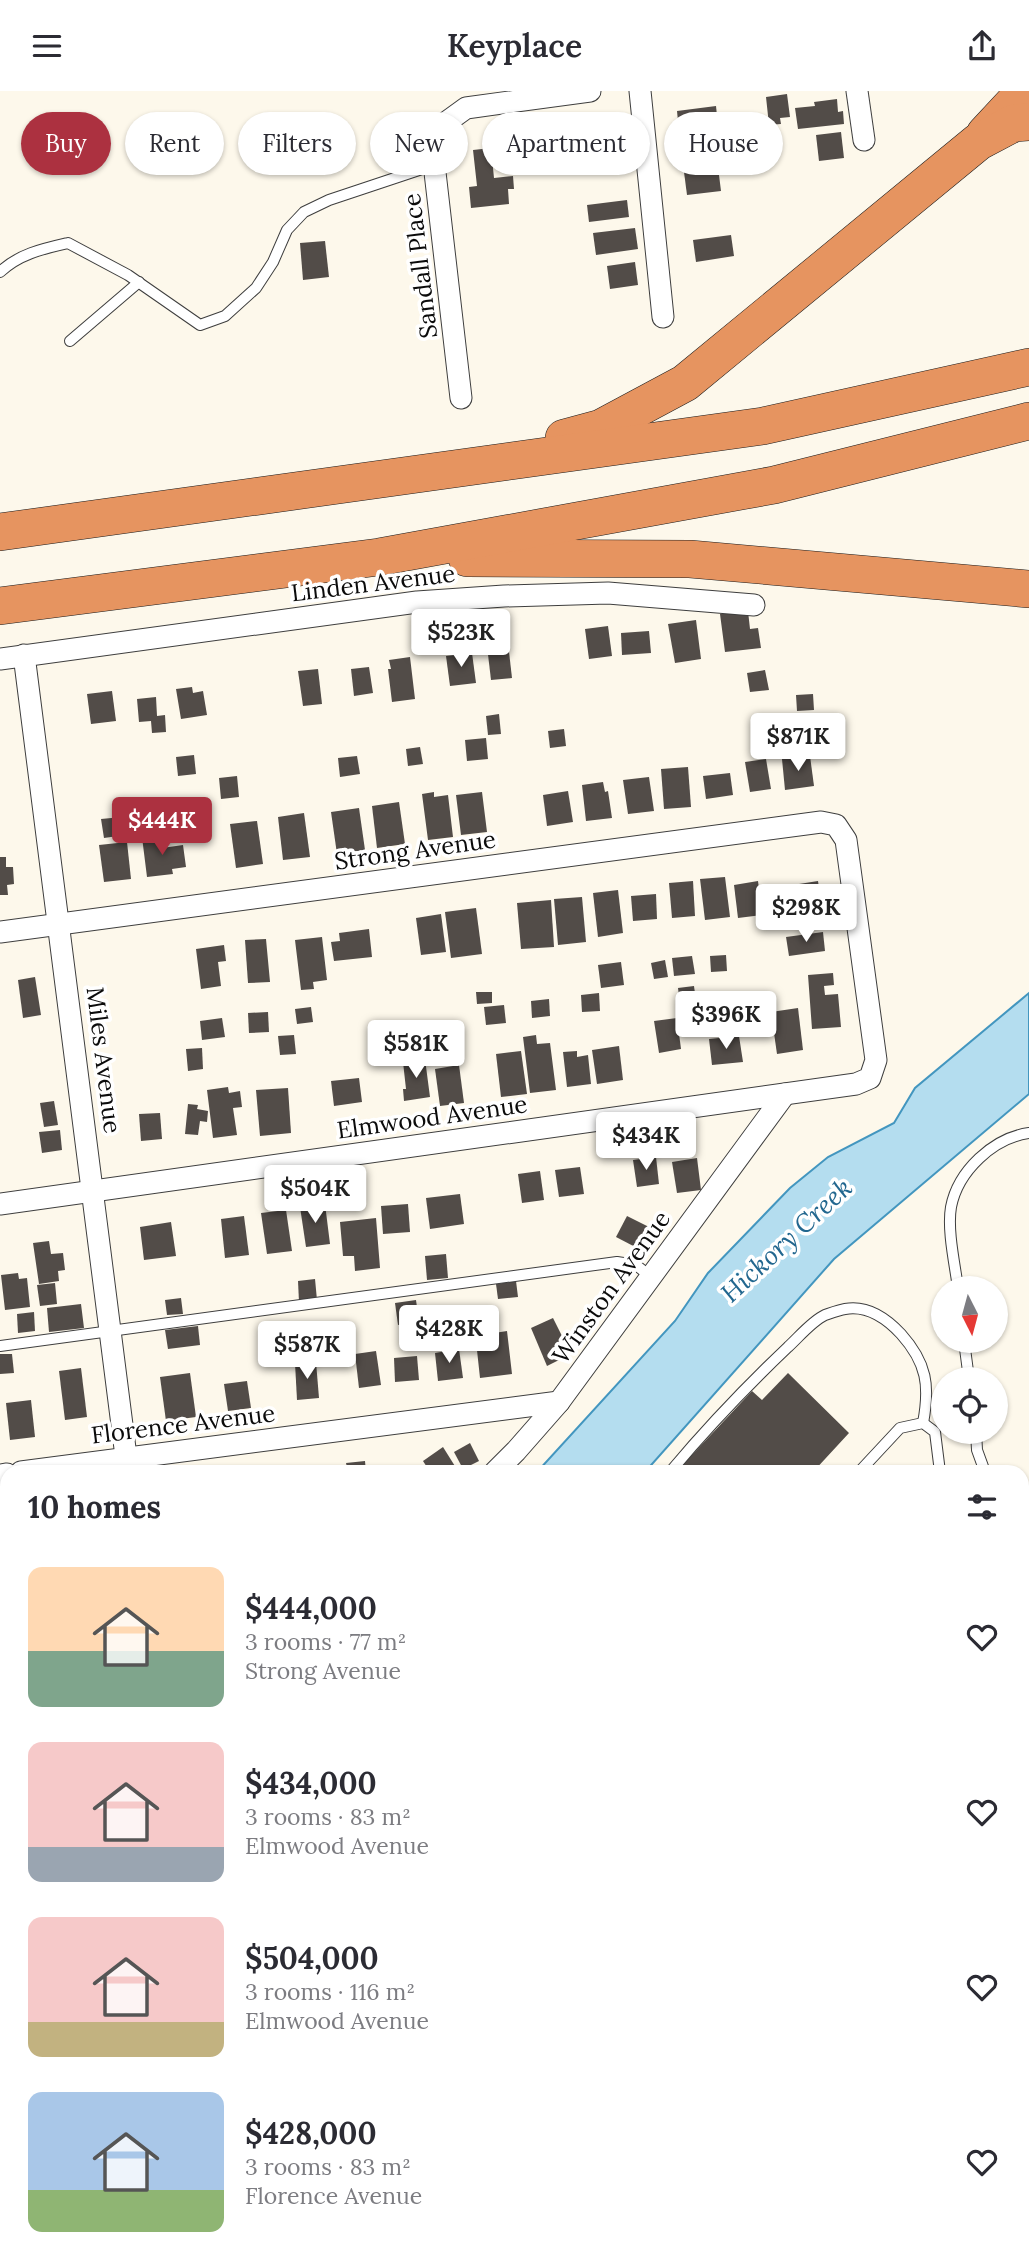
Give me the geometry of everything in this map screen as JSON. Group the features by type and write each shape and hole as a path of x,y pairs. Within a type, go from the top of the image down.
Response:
{"highway":[{"path":"431,474 601,428 685,383 978,142 1025,91"},
{"path":"978,142 1014,123 1029,122"},
{"path":"0,532 763,426 1029,367"},
{"path":"0,606 379,557 774,485 1029,421"},
{"path":"379,557 690,559 1025,589"}],"street":[{"name":"Sandall Place","path":"460,112 466,107 590,91"},
{"path":"640,91 663,317"},
{"path":"857,91 864,140"},
{"name":"Sandall Place","path":"435,175 461,398"},
{"name":"Linden Avenue","path":"0,659 416,602 608,593 754,605"},
{"name":"Miles Avenue","path":"24,656 127,1465"},
{"name":"Strong Avenue","path":"0,932 821,821 836,825 846,840 876,1060 870,1078"},
{"name":"Elmwood Avenue","path":"0,1204 856,1084 870,1078"},
{"name":"Winston Avenue","path":"502,1465 559,1402 785,1094"},
{"name":"Florence Avenue","path":"127,1465 559,1402"}],"lane":[{"path":"0,272 12,261 38,250 68,243 139,282 200,325 225,316 256,288 273,261 287,230 304,212 329,200 404,175"},
{"path":"70,341 139,282"},
{"path":"957,1276 951,1207 961,1183 972,1166 989,1150 1005,1140 1029,1133"},
{"path":"0,1346 617,1262 636,1265 651,1277"},
{"path":"676,1465 743,1391 795,1341 823,1316 847,1309 863,1308 884,1318 915,1350 926,1381 928,1397 923,1423"},
{"path":"866,1465 900,1428 923,1423 935,1432 939,1465"},
{"path":"977,1444 982,1465"}],"water":[{"name":"Hickory Creek","path":"1029,993 1029,1094 834,1259 651,1465 543,1465 675,1321 708,1273 790,1188 828,1157 894,1123 915,1088"}],"building":[{"path":"787,94 790,117 783,118 783,112 768,112 766,97"},
{"path":"837,99 838,112 843,111 844,124 798,129 795,108 815,106 814,102"},
{"path":"716,106 717,112 677,112"},
{"path":"841,132 844,158 819,161 816,135"},
{"path":"482,149 482,175 494,175 494,178 513,176 514,189 508,189 509,204 471,208 469,187 477,186 473,150"},
{"path":"684,175 719,175 721,191 687,195"},
{"path":"627,200 629,217 589,222 587,205"},
{"path":"635,228 638,249 596,255 593,233"},
{"path":"731,235 734,256 696,262 693,240"},
{"path":"325,241 329,277 303,280 300,243"},
{"path":"635,262 638,285 610,289 607,266"},
{"path":"748,611 750,629 758,628 761,648 725,652 720,614"},
{"path":"696,620 701,659 675,663 668,624"},
{"path":"608,626 612,656 589,659 585,629"},
{"path":"649,631 651,653 622,655 621,633"},
{"path":"508,643 512,678 491,680 487,646"},
{"path":"472,653 476,683 450,686 446,656"},
{"path":"410,657 415,699 392,702 389,660"},
{"path":"369,667 373,693 354,696 351,669"},
{"path":"318,669 322,704 303,706 298,671"},
{"path":"765,670 769,690 750,692 747,673"},
{"path":"192,687 193,693 203,691 207,715 181,719 176,689"},
{"path":"112,691 116,721 91,724 87,694"},
{"path":"813,694 814,710 797,711 796,695"},
{"path":"156,697 157,716 165,715 166,732 152,733 151,721 139,722 137,699"},
{"path":"499,714 501,734 488,735 486,716"},
{"path":"564,729 566,746 550,748 548,731"},
{"path":"486,738 488,759 467,761 465,740"},
{"path":"420,747 423,764 408,766 406,749"},
{"path":"194,755 196,774 178,776 176,757"},
{"path":"357,756 360,774 340,777 338,758"},
{"path":"810,756 814,786 785,790 782,759"},
{"path":"766,759 771,789 750,792 745,762"},
{"path":"688,767 691,807 664,809 661,769"},
{"path":"730,773 733,795 706,799 703,776"},
{"path":"237,776 239,797 221,799 219,778"},
{"path":"649,777 654,811 628,814 623,780"},
{"path":"603,782 605,792 608,791 612,818 586,821 582,785"},
{"path":"568,791 573,822 547,826 543,795"},
{"path":"434,792 434,797 448,795 453,837 428,840 422,794"},
{"path":"482,792 487,832 461,835 456,795"},
{"path":"399,802 405,844 377,848 372,806"},
{"path":"359,808 365,850 337,854 331,812"},
{"path":"304,813 310,857 283,860 278,817"},
{"path":"122,817 125,835 104,838 101,819"},
{"path":"257,821 263,864 236,868 230,824"},
{"path":"160,835 162,848 183,845 186,867 172,869 173,874 147,877 142,837"},
{"path":"127,842 131,879 104,882 99,845"},
{"path":"0,857 6,857 6,867 13,867 14,884 7,885 8,895 0,895"},
{"path":"725,877 730,917 705,920 700,879"},
{"path":"693,881 695,916 672,918 669,883"},
{"path":"758,881 762,915 738,918 734,885"},
{"path":"818,881 823,916 776,923 774,910 783,908 780,887"},
{"path":"618,890 623,933 598,937 593,893"},
{"path":"656,894 657,919 633,921 631,896"},
{"path":"582,897 586,942 558,945 554,899"},
{"path":"551,900 554,947 521,949 517,903"},
{"path":"476,908 482,954 451,958 445,912"},
{"path":"441,914 446,952 421,955 416,918"},
{"path":"369,929 372,957 334,961 331,942 340,941 339,933"},
{"path":"823,932 825,951 789,956 786,937"},
{"path":"322,937 327,980 313,982 314,989 301,990 295,940"},
{"path":"266,939 270,982 248,983 245,940"},
{"path":"224,945 226,961 218,962 221,986 201,989 196,949"},
{"path":"726,955 727,971 711,972 710,956"},
{"path":"692,956 695,974 674,976 672,958"},
{"path":"665,960 668,977 654,979 651,963"},
{"path":"621,962 624,985 601,988 598,965"},
{"path":"833,973 834,985 824,986 825,995 838,994 841,1027 812,1029 808,975"},
{"path":"35,977 41,1015 23,1018 18,980"},
{"path":"694,986 696,1001 680,1003 678,988"},
{"path":"476,992 492,992 492,1003 477,1004"},
{"path":"599,993 600,1011 582,1012 581,995"},
{"path":"549,999 550,1016 532,1018 531,1001"},
{"path":"504,1005 506,1023 486,1025 484,1007"},
{"path":"311,1007 313,1022 297,1024 295,1009"},
{"path":"798,1008 803,1050 777,1054 771,1012"},
{"path":"268,1012 269,1032 249,1033 248,1013"},
{"path":"222,1018 225,1037 202,1040 200,1021"},
{"path":"677,1018 681,1049 659,1053 654,1021"},
{"path":"294,1035 296,1054 280,1055 278,1036"},
{"path":"536,1035 537,1044 550,1043 556,1090 530,1093 523,1037"},
{"path":"739,1036 743,1062 712,1065 709,1039"},
{"path":"619,1046 623,1080 597,1084 592,1050"},
{"path":"202,1048 203,1069 188,1071 186,1049"},
{"path":"521,1051 527,1094 501,1097 496,1054"},
{"path":"577,1051 577,1057 588,1055 591,1084 567,1087 563,1052"},
{"path":"425,1059 430,1097 404,1101 403,1089 406,1089 403,1062"},
{"path":"459,1065 464,1103 440,1106 435,1069"},
{"path":"359,1078 362,1102 334,1106 331,1081"},
{"path":"228,1087 229,1093 240,1091 242,1107 233,1108 237,1135 213,1138 207,1090"},
{"path":"288,1088 291,1133 260,1136 256,1090"},
{"path":"54,1101 58,1125 44,1127 40,1103"},
{"path":"188,1104 198,1105 197,1109 208,1111 207,1122 200,1121 198,1135 185,1134"},
{"path":"160,1113 162,1139 141,1141 139,1114"},
{"path":"60,1130 62,1150 42,1153 39,1132"},
{"path":"656,1157 659,1184 637,1187 633,1160"},
{"path":"697,1158 701,1190 677,1193 672,1162"},
{"path":"580,1167 584,1194 559,1197 555,1170"},
{"path":"540,1171 544,1200 522,1203 518,1174"},
{"path":"460,1194 464,1224 430,1229 426,1198"},
{"path":"325,1204 330,1244 306,1247 300,1207"},
{"path":"408,1204 410,1232 383,1234 381,1206"},
{"path":"286,1210 292,1251 267,1254 261,1213"},
{"path":"244,1216 249,1255 225,1258 221,1219"},
{"path":"627,1216 651,1228 641,1250 616,1237"},
{"path":"376,1218 380,1268 355,1271 354,1256 343,1256 340,1222"},
{"path":"171,1222 176,1256 144,1260 140,1227"},
{"path":"49,1241 51,1254 63,1253 65,1270 58,1271 59,1281 39,1284 33,1243"},
{"path":"446,1254 448,1278 427,1280 425,1256"},
{"path":"18,1273 19,1279 27,1278 30,1307 5,1310 1,1275"},
{"path":"315,1279 317,1300 299,1302 298,1281"},
{"path":"516,1281 518,1297 498,1299 496,1284"},
{"path":"55,1283 57,1304 40,1306 37,1285"},
{"path":"181,1298 183,1314 167,1315 165,1300"},
{"path":"416,1300 419,1322 398,1325 395,1303"},
{"path":"81,1304 84,1328 49,1332 47,1308"},
{"path":"34,1312 35,1331 18,1333 17,1314"},
{"path":"553,1318 571,1354 547,1366 531,1328"},
{"path":"198,1326 200,1345 168,1349 165,1330"},
{"path":"507,1331 512,1374 480,1378 476,1341 489,1339 488,1334"},
{"path":"459,1349 463,1378 438,1381 435,1353"},
{"path":"376,1351 381,1385 359,1388 355,1354"},
{"path":"0,1354 12,1354 14,1373 0,1374"},
{"path":"417,1356 419,1380 395,1382 394,1358"},
{"path":"316,1362 319,1398 297,1400 295,1363"},
{"path":"81,1368 87,1417 65,1420 59,1371"},
{"path":"190,1373 196,1417 166,1421 160,1377"},
{"path":"788,1373 849,1433 819,1465 683,1465 752,1391 762,1400"},
{"path":"247,1381 251,1408 228,1411 224,1384"},
{"path":"31,1400 35,1437 10,1440 6,1403"},
{"path":"470,1443 479,1461 471,1465 461,1465 454,1452"},
{"path":"443,1447 454,1465 426,1465 423,1461"},
{"path":"365,1461 365,1465 346,1465"}]}
